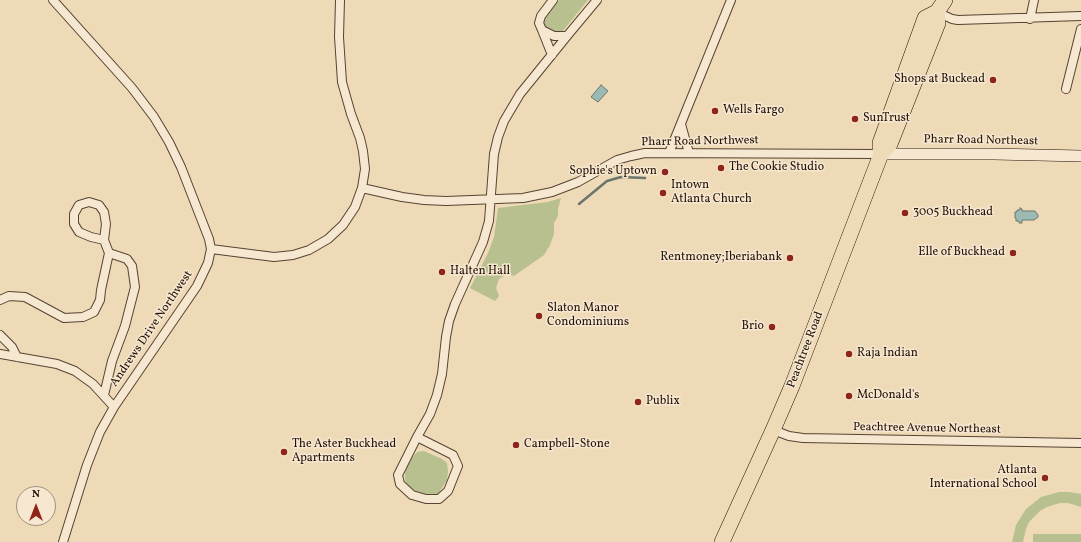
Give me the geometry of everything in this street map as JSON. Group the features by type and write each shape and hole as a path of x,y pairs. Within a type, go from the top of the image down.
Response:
{"highway":[{"name":"Peachtree Road","path":"722,542 774,430 828,292 880,154 880,143 925,18 941,6"}],"street":[{"path":"53,0 132,88 154,117 169,142 181,167 211,249 274,257 292,255 309,250 328,239 343,225 355,207 362,188 365,169 363,151 346,98 341,76 339,37 340,0"},
{"path":"552,55 539,23 541,16 553,0"},
{"path":"417,438 453,455 458,466 448,491 439,499 426,499 412,495 400,484 398,476 417,438 430,414 437,395 442,374 449,321 455,304 483,242 488,222 494,154 498,137 504,121 520,94 596,0"},
{"path":"669,153 731,0"},
{"path":"1030,19 1034,0"},
{"path":"941,6 952,19 958,20 1030,19 1081,16"},
{"path":"1066,88 1081,29"},
{"path":"542,30 554,36 567,36"},
{"path":"681,124 690,153"},
{"name":"Pharr Road Northwest","path":"362,188 402,197 424,200 491,200 523,198 545,193 578,182 617,160 645,153 880,154"},
{"name":"Pharr Road Northeast","path":"880,154 1081,156"},
{"path":"0,300 9,296 25,297 64,318 83,318 94,312 100,300 109,253 104,240 106,224 104,212 99,205 89,202 79,205 74,214 74,224 79,232 90,237 104,240"},
{"name":"Andrews Drive Northwest","path":"63,542 86,465 100,432 114,407 197,286 208,263 211,249"},
{"path":"104,395 112,361 125,326 135,287 132,266 127,259 109,253"},
{"path":"2,337 12,347 16,357"},
{"path":"0,354 57,364 71,369 85,376 114,407"},
{"name":"Peachtree Avenue Northeast","path":"774,430 789,436 804,438 1081,443"}],"green space":[{"path":"559,0 588,0 562,32 554,34 544,25 544,19 546,14"},
{"path":"561,198 558,216 554,223 554,234 544,255 514,276 507,274 499,279 496,288 499,296 495,301 470,288 488,253 494,237 498,208 548,202"},
{"path":"424,451 442,459 447,463 447,480 438,494 428,496 418,493 407,485 405,480 405,473 408,464 417,452"},
{"path":"1059,492 1081,494 1081,507 1068,503 1060,503 1047,507 1040,511 1029,522 1023,542 1012,542 1016,525 1026,509 1041,497"},
{"path":"1033,534 1081,534 1081,542 1033,542"}],"water":[{"path":"601,85 608,91 598,102 591,97"},
{"path":"1020,208 1022,211 1035,211 1038,217 1034,220 1022,220 1022,223 1019,223 1019,221 1016,221 1015,212 1020,210"}],"waterway":[{"path":"579,204 607,181 621,177 645,178"}],"place":[{"name":"Shops at Buckead","path":"993,80"},
{"name":"Wells Fargo","path":"715,111"},
{"name":"SunTrust","path":"855,119"},
{"name":"The Cookie Studio","path":"721,168"},
{"name":"Sophie's Uptown","path":"665,172"},
{"name":"Intown Atlanta Church","path":"663,193"},
{"name":"3005 Buckhead","path":"905,213"},
{"name":"Elle of Buckhead","path":"1013,253"},
{"name":"Rentmoney;Iberiabank","path":"790,258"},
{"name":"Halten Hall","path":"442,272"},
{"name":"Slaton Manor Condominiums","path":"539,316"},
{"name":"Brio","path":"772,327"},
{"name":"Raja Indian","path":"849,354"},
{"name":"McDonald's","path":"849,396"},
{"name":"Publix","path":"638,402"},
{"name":"Campbell-Stone","path":"516,445"},
{"name":"The Aster Buckhead Apartments","path":"284,452"},
{"name":"Atlanta International School","path":"1045,478"}]}
